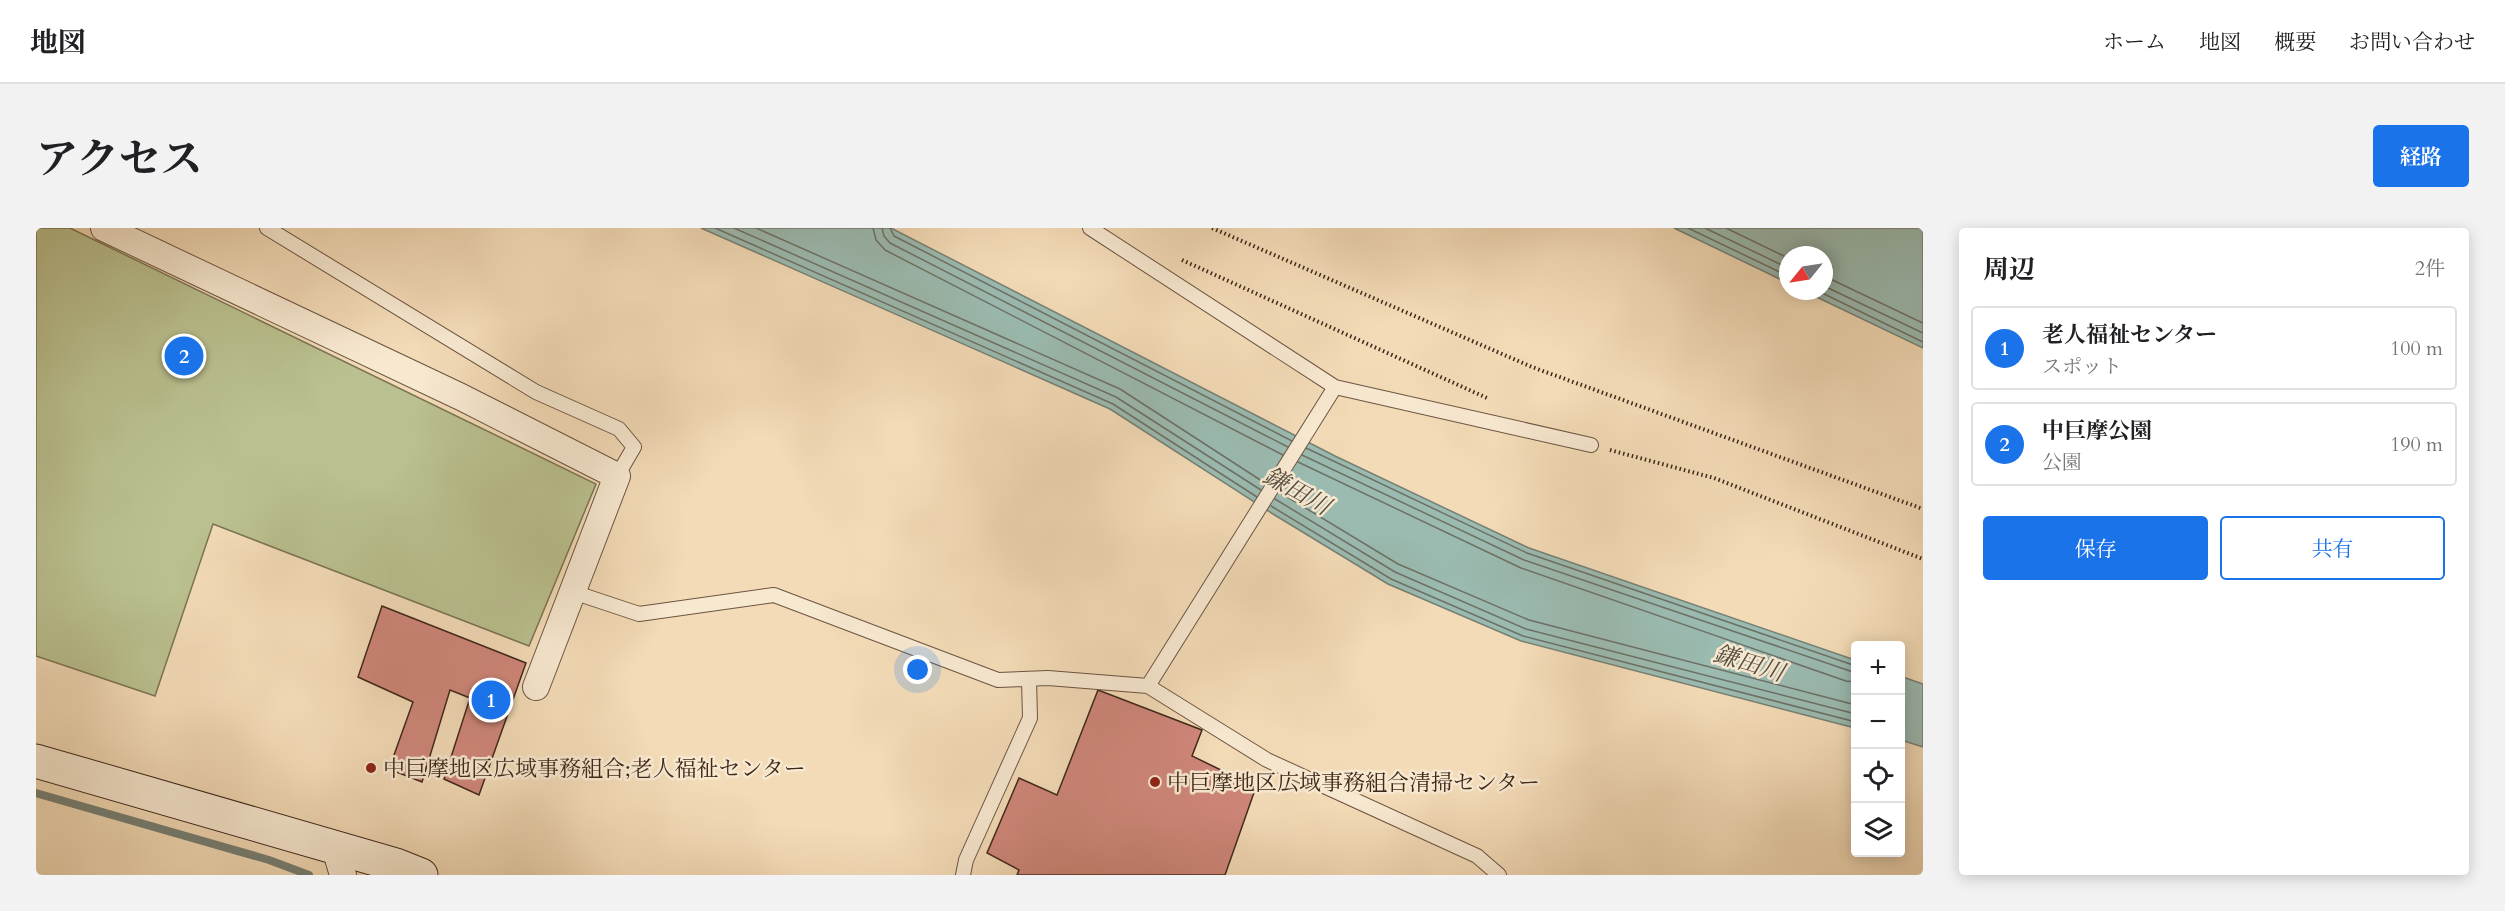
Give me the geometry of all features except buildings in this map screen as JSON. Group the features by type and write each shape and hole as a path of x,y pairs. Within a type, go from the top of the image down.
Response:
{"street":[{"path":"104,228 461,397 618,476 536,687"},
{"path":"36,761 339,862 396,864 421,875"}],"lane":[{"path":"267,228 536,392 619,429 634,447 618,476"},
{"path":"1090,228 1335,388 1591,445"},
{"path":"1148,686 1335,388"},
{"path":"573,592 639,614 774,594 998,680 1048,678 1148,686 1267,760 1477,856 1499,875"},
{"path":"963,875 966,860 1030,718 1029,678"}],"path":[{"path":"1212,228 1522,363 1923,509"},
{"path":"1176,258 1493,400"},
{"path":"1591,445 1714,478 1923,559"}],"green space":[{"path":"36,228 70,228 596,484 529,646 213,524 155,696 36,656"}],"water":[{"name":"鎌田川","path":"701,228 891,228 1335,456 1529,548 1851,659 1851,727 1521,641 1388,584 1273,514 1110,409"},
{"path":"1674,228 1923,228 1923,348 1823,300 1833,300 1833,246 1779,246 1779,279"},
{"path":"1905,678 1923,684 1923,747 1905,741"}],"waterway":[{"path":"36,793 269,860 309,875"}],"place":[{"name":"中巨摩公園","path":"184,356"},
{"name":"老人福祉センター","path":"491,700"},
{"name":"中巨摩地区広域事務組合;老人福祉センター","path":"371,768"},
{"name":"中巨摩地区広域事務組合清掃センター","path":"1155,782"}]}
